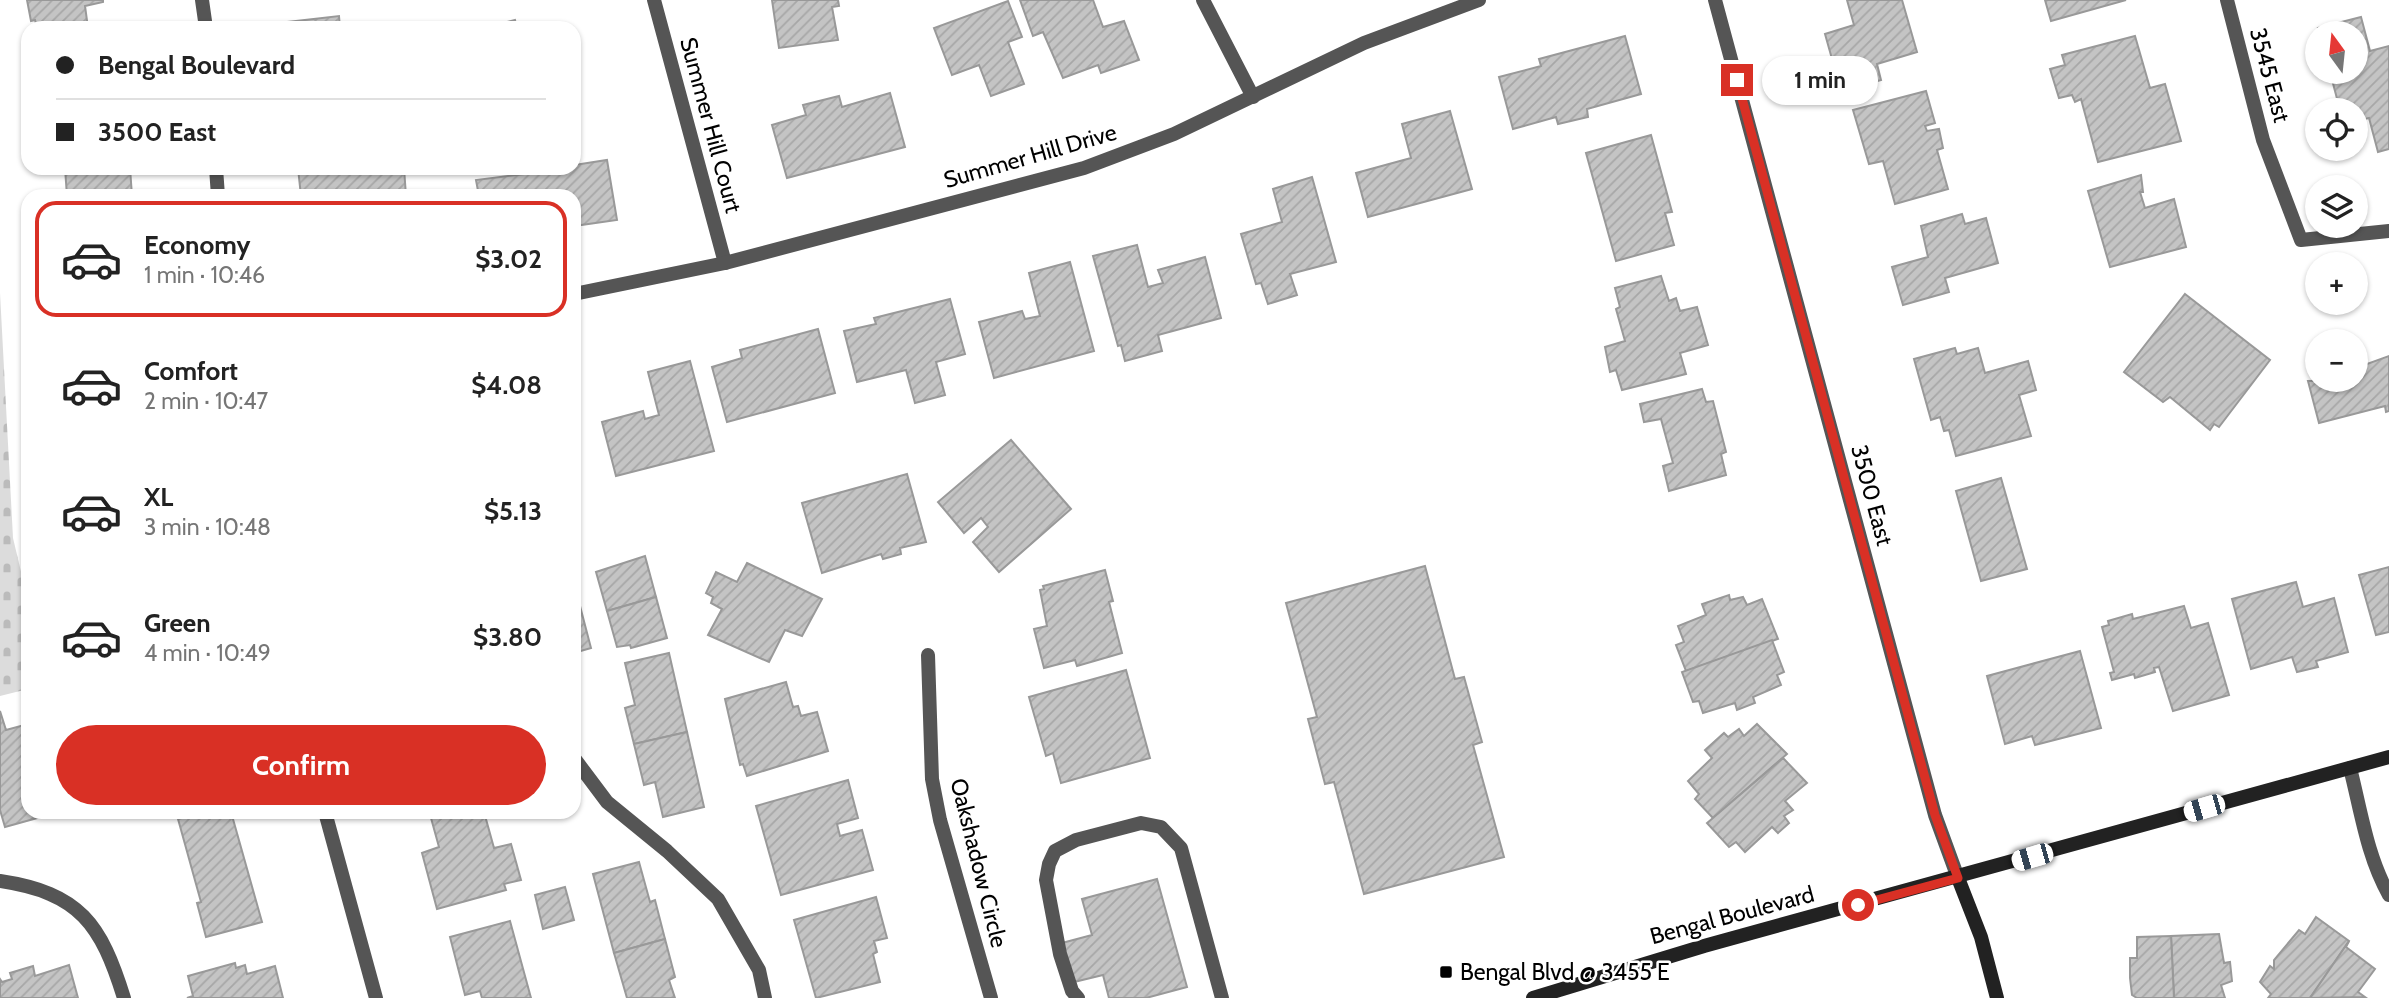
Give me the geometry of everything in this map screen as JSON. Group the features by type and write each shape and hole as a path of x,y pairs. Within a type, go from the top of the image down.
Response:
{"main road":[{"name":"Bengal Boulevard","path":"1533,998 1692,949 1958,878 2389,757"},
{"name":"3500 East","path":"1958,878 1981,937 1997,998"}],"street":[{"path":"202,0 205,21"},
{"name":"Summer Hill Court","path":"654,0 725,262"},
{"path":"1203,0 1254,97"},
{"name":"Summer Hill Drive","path":"581,292 725,262 1084,168 1174,134 1364,43 1479,0"},
{"name":"3500 East","path":"1716,0 1935,815 1958,878"},
{"name":"3545 East","path":"2227,0 2263,140 2301,240 2389,231"},
{"name":"Oakshadow Circle","path":"928,654 932,779 940,820 991,998"},
{"path":"581,767 607,802 667,851 718,899 759,970 765,998"},
{"path":"2350,768 2369,847 2379,877 2389,895"},
{"path":"327,819 376,998"},
{"path":"1078,998 1072,991 1060,954 1046,880 1049,864 1055,851 1076,840 1141,823 1160,827 1181,848 1222,998"},
{"path":"0,881 56,894 93,925 112,960 124,998"}],"green space":[{"path":"0,293 13,538 21,572 21,691 0,696"}],"building":[{"path":"27,0 103,0 85,6 87,21 31,21"},
{"path":"772,0 838,0 839,6 832,7 838,40 779,48"},
{"path":"1020,0 1093,0 1103,27 1124,21 1139,60 1101,73 1098,65 1063,78 1043,32 1033,36"},
{"path":"1847,0 1902,0 1917,52 1877,64 1881,80 1841,91 1825,34 1854,25"},
{"path":"2045,0 2126,0 2051,21"},
{"path":"1008,1 1022,37 1008,42 1024,84 991,96 979,65 952,75 934,28"},
{"path":"339,16 339,21 296,21"},
{"path":"2361,17 2362,21 2345,21"},
{"path":"1625,36 1641,94 1587,109 1588,117 1558,124 1556,117 1513,129 1499,77 1541,66 1539,59"},
{"path":"2135,36 2150,88 2165,84 2181,141 2098,162 2081,99 2075,102 2072,95 2059,98 2050,69 2065,65 2062,55"},
{"path":"2368,43 2370,51 2389,46 2389,149 2378,152 2368,118 2368,98 2337,98 2333,84 2368,84"},
{"path":"1926,91 1935,123 1925,126 1927,131 1939,129 1943,148 1937,150 1948,189 1895,204 1883,161 1869,164 1853,110"},
{"path":"890,93 905,147 787,178 772,125 806,115 803,105 839,96 842,107"},
{"path":"1450,111 1472,189 1368,217 1356,173 1411,158 1402,124"},
{"path":"1651,135 1672,212 1665,213 1674,245 1616,261 1586,153"},
{"path":"607,160 617,220 581,225 581,189 478,189 476,180 517,175 581,175 581,164"},
{"path":"66,175 130,175 132,189 66,189"},
{"path":"299,175 404,175 406,189 300,189"},
{"path":"2141,175 2143,192 2140,192 2145,208 2174,199 2186,247 2110,267 2088,191"},
{"path":"1312,177 1336,262 1290,274 1297,295 1268,304 1261,283 1256,284 1241,234 1282,222 1273,189"},
{"path":"1962,214 1965,224 1986,218 1998,263 1945,278 1949,292 1903,305 1892,267 1928,257 1921,226"},
{"path":"1137,245 1148,287 1163,283 1158,270 1205,257 1221,318 1158,335 1162,351 1125,361 1121,345 1118,346 1093,256"},
{"path":"1070,262 1094,351 994,378 979,322 1022,311 1025,319 1040,316 1029,273"},
{"path":"1661,276 1669,301 1676,298 1680,311 1697,307 1708,345 1680,353 1686,374 1622,390 1616,370 1610,372 1605,347 1625,341 1616,309 1620,307 1615,288"},
{"path":"2185,294 2270,360 2219,427 2214,424 2210,430 2170,397 2163,402 2124,372"},
{"path":"950,299 965,354 936,362 945,395 915,403 906,370 857,382 844,331 876,324 874,318"},
{"path":"818,329 835,393 727,422 712,367 742,358 740,350"},
{"path":"1955,348 1957,354 1978,348 1985,373 2028,361 2036,390 2019,395 2031,436 1956,456 1949,430 1944,431 1940,417 1931,420 1914,359"},
{"path":"2389,356 2389,411 2386,412 2385,406 2319,423 2311,392 2368,392 2368,364"},
{"path":"690,361 714,451 616,476 602,422 643,411 645,419 659,415 648,372"},
{"path":"1702,389 1706,402 1713,401 1726,452 1721,454 1726,475 1669,491 1663,466 1673,463 1661,419 1644,422 1640,404"},
{"path":"1011,440 1071,509 999,572 973,542 988,527 981,518 964,533 938,502"},
{"path":"907,474 926,542 900,548 901,554 883,559 881,554 822,573 802,503"},
{"path":"2001,478 2027,569 1981,581 1956,491"},
{"path":"645,556 656,597 607,611 596,572"},
{"path":"747,563 822,599 802,636 785,630 769,662 708,635 722,609 711,603 713,597 706,593 716,572 737,582"},
{"path":"1425,566 1455,679 1464,677 1482,742 1473,745 1504,857 1364,894 1334,782 1325,784 1308,719 1317,717 1286,603"},
{"path":"2389,567 2389,632 2376,635 2359,575"},
{"path":"1105,570 1113,601 1109,602 1122,653 1077,666 1075,660 1044,668 1034,629 1047,626 1040,590 1044,589 1043,586"},
{"path":"2296,582 2303,607 2334,598 2348,652 2316,661 2318,667 2297,672 2292,657 2251,669 2232,599"},
{"path":"1729,595 1730,600 1743,597 1747,605 1762,599 1778,639 1686,671 1676,645 1684,642 1678,626 1706,615 1702,604"},
{"path":"656,597 667,638 631,648 630,645 617,647 607,611"},
{"path":"2184,606 2191,628 2208,623 2229,695 2173,711 2159,667 2154,668 2155,672 2135,678 2134,674 2112,680 2110,673 2114,672 2102,627 2109,625 2108,621 2132,614 2133,619"},
{"path":"581,610 591,648 581,651"},
{"path":"1772,640 1784,672 1777,675 1781,685 1753,697 1755,703 1737,710 1735,703 1703,713 1699,701 1693,702 1682,672"},
{"path":"2080,651 2101,728 2035,745 2032,736 2005,744 1987,676"},
{"path":"669,653 687,732 634,744 625,708 635,705 625,663"},
{"path":"1126,670 1150,758 1061,783 1053,753 1046,756 1029,697"},
{"path":"786,682 793,707 798,706 801,716 817,712 828,751 747,776 743,764 740,765 725,699"},
{"path":"0,711 6,730 21,726 21,819 34,819 5,827 0,810"},
{"path":"1757,724 1787,754 1713,818 1695,799 1699,794 1688,781 1712,758 1705,750 1724,733 1728,737 1739,729 1744,736"},
{"path":"687,732 704,807 663,817 655,782 644,785 634,744"},
{"path":"1783,758 1807,783 1785,801 1793,810 1784,816 1789,823 1778,833 1772,827 1745,852 1736,842 1729,847 1707,823"},
{"path":"848,780 858,818 837,824 840,836 862,830 873,870 781,895 756,806"},
{"path":"178,819 233,819 262,922 206,937 197,903 201,902"},
{"path":"431,819 486,819 494,848 511,844 521,880 504,884 506,890 437,909 422,853 439,847"},
{"path":"639,862 650,902 655,900 665,939 614,953 593,874"},
{"path":"1157,879 1187,987 1146,998 1109,998 1103,975 1074,982 1062,943 1092,935 1082,899"},
{"path":"565,887 574,920 543,929 535,895"},
{"path":"876,897 887,938 874,941 877,952 873,954 880,982 816,998 794,920"},
{"path":"2316,917 2349,941 2310,998 2268,998 2271,994 2260,982 2270,966 2274,969 2274,960 2299,930 2305,934"},
{"path":"510,921 531,998 482,998 480,991 465,995 450,937"},
{"path":"2219,934 2224,963 2230,962 2232,981 2221,985 2225,998 2174,998 2171,936"},
{"path":"2171,936 2174,998 2137,998 2132,995 2130,958 2137,958 2137,937"},
{"path":"665,939 675,977 669,980 675,998 627,998 614,953"},
{"path":"2349,941 2346,947 2375,969 2358,992 2365,997 2310,998"},
{"path":"235,963 236,968 245,965 247,974 275,966 283,998 187,998 193,996 188,976"},
{"path":"69,965 78,998 0,998 0,979 2,982 12,979 10,973 33,966 35,976"}],"place":[{"name":"Bengal Blvd @ 3455 E","path":"1446,972"}],"route":[{"path":"1737,80 1935,815 1958,878 1858,905"}]}
